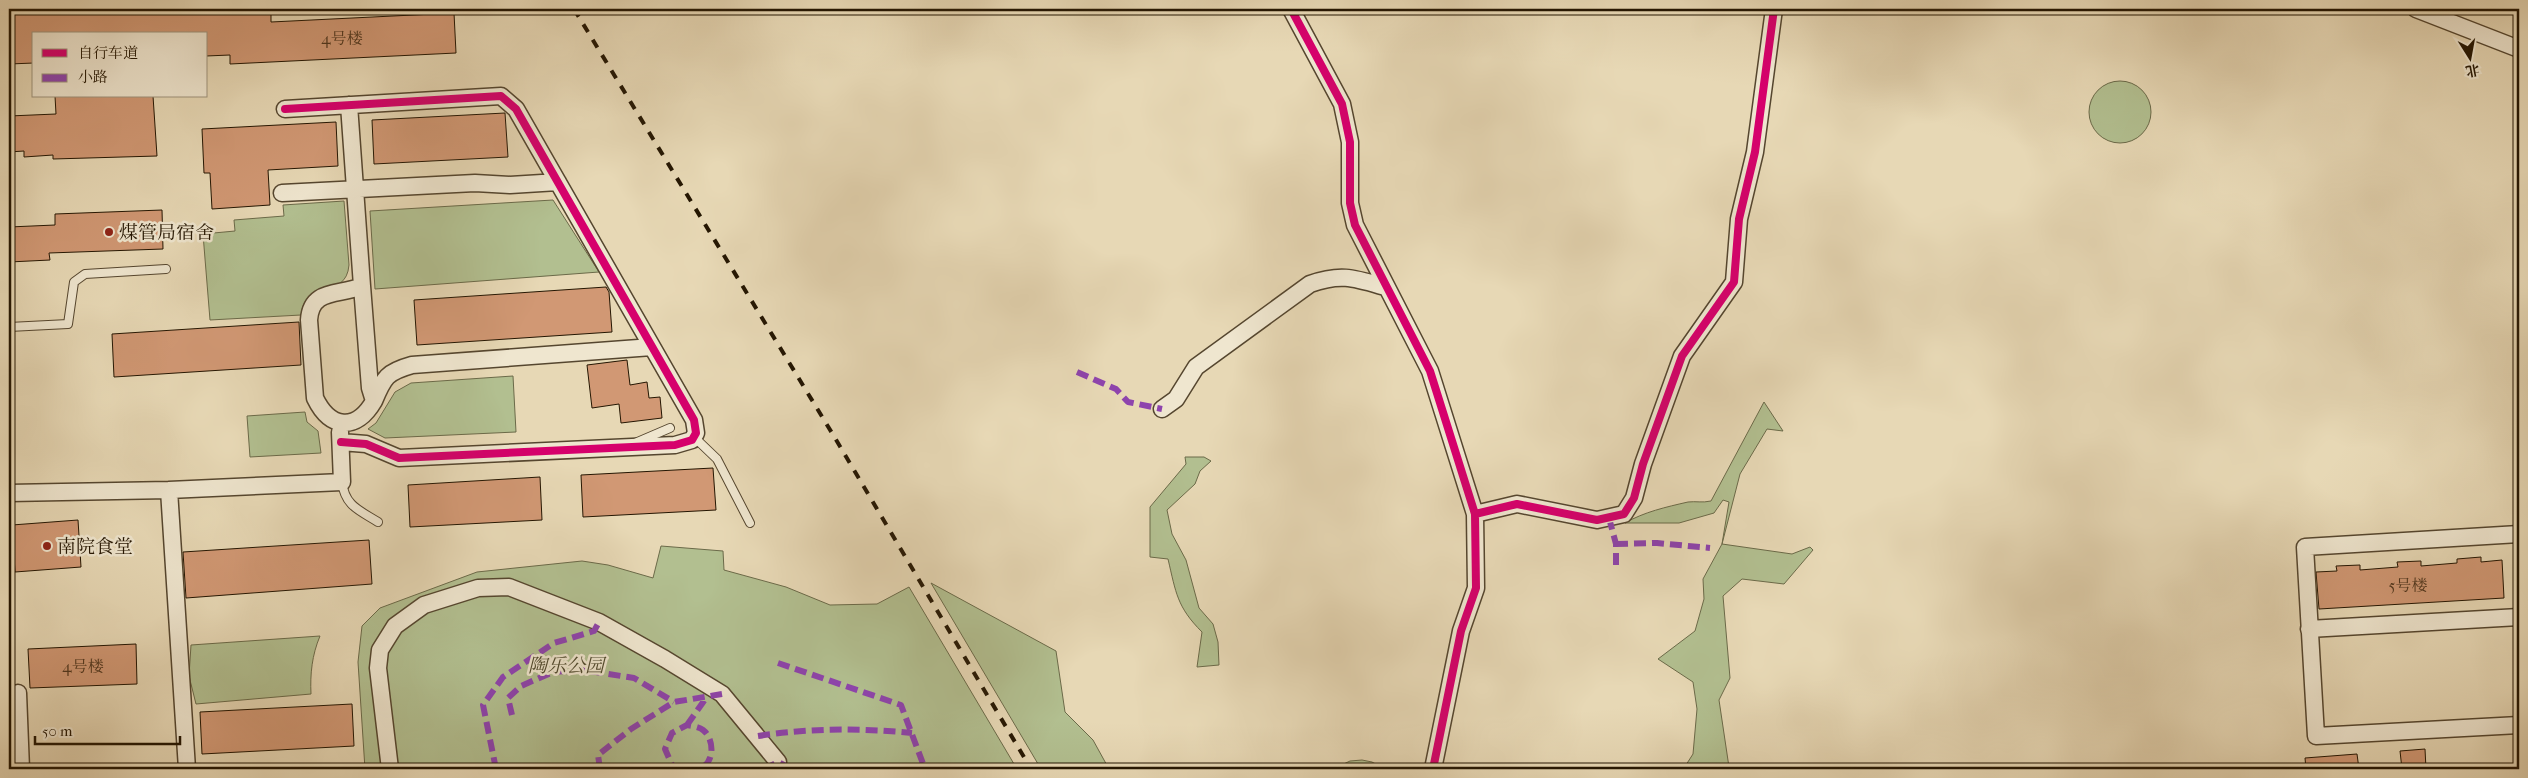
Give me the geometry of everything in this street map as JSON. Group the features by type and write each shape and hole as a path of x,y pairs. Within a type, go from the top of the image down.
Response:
{"street":[{"path":"1292,9 1342,104 1350,142 1350,203 1355,225 1385,287 1430,371 1475,514 1476,588 1461,631 1433,769"},
{"path":"1475,514 1517,504 1597,520 1624,514 1634,498 1643,464 1682,356 1734,282 1739,218 1756,152 1774,9"},
{"path":"2416,9 2519,49"},
{"path":"285,109 500,96 516,109 694,420 696,433 692,440 675,445 399,458 366,444 340,442"},
{"path":"349,105 370,388 374,401"},
{"path":"282,194 475,182 510,185 558,182"},
{"path":"1162,409 1176,399 1196,367 1310,284 1330,276 1354,278 1385,287"},
{"path":"362,286 324,295 315,301 310,308 315,398 320,409 329,418 340,423 352,422 363,416 374,401 385,376 398,369 412,365 652,347"},
{"path":"9,493 169,490 342,482 340,423"},
{"path":"9,503 169,490"},
{"path":"169,490 187,769"},
{"path":"2519,534 2305,547 2316,736 2519,725"},
{"path":"390,769 378,668 380,650 395,626 424,605 478,588 509,586 598,622 665,659 722,694 778,762"},
{"path":"2309,629 2519,617"},
{"path":"18,693 21,769"}],"lane":[{"path":"9,327 68,324 74,282 85,274 166,270"},
{"path":"629,447 643,438 670,428"},
{"path":"694,437 718,459 750,523"},
{"path":"342,482 344,496 353,506 378,522"}],"green space":[{"path":"2120,81 2132,83 2142,90 2149,100 2151,112 2149,124 2142,134 2132,141 2120,143 2108,141 2098,134 2091,124 2089,112 2091,100 2098,90 2108,83"},
{"path":"553,200 599,272 375,289 370,211"},
{"path":"344,201 349,265 346,276 341,283 310,296 304,303 301,315 210,320 203,234 235,231 234,220 284,216 283,205"},
{"path":"513,376 516,432 385,438 368,429 376,423 395,392 411,383"},
{"path":"1764,402 1783,431 1767,429 1740,474 1722,544 1729,502 1723,500 1714,513 1679,523 1625,523 1647,513 1672,506 1688,502 1711,501"},
{"path":"305,412 307,422 318,431 321,453 250,457 247,416"},
{"path":"1185,457 1204,457 1211,461 1200,471 1195,484 1167,510 1172,534 1186,560 1199,608 1213,624 1218,642 1219,665 1197,667 1202,632 1182,607 1168,559 1150,557 1150,507 1186,464"},
{"path":"1722,544 1792,554 1810,547 1813,550 1784,584 1742,579 1723,596 1730,678 1719,700 1729,767 1728,769 1670,769 1684,768 1693,754 1697,709 1693,682 1658,659 1695,631 1704,599 1703,579"},
{"name":"陶乐公园","path":"661,546 723,551 724,570 786,587 830,605 877,604 909,587 1017,769 365,769 358,662 362,626 380,608 477,572 582,561 608,565 653,578"},
{"path":"931,583 1056,651 1065,712 1093,740 1109,769 1041,769"},
{"path":"320,636 312,665 311,694 196,704 189,676 191,645"},
{"path":"1362,760 1372,762 1385,769 1333,769 1350,761"}],"building":[{"path":"9,9 271,9 271,22 454,13 456,53 230,64 230,55 208,56 208,32 32,32 32,63 9,64"},
{"path":"55,98 153,98 157,156 53,159 53,155 24,157 24,151 9,152 9,116 56,114"},
{"path":"505,113 508,157 374,164 372,120"},
{"path":"336,122 338,166 268,170 270,205 212,209 210,173 204,173 202,129"},
{"name":"煤管局宿舍","path":"162,210 163,249 49,253 50,260 9,262 9,227 55,225 55,214"},
{"path":"606,287 609,292 612,332 417,345 414,300"},
{"path":"299,322 301,365 114,377 112,334"},
{"path":"627,360 630,385 647,382 649,398 660,397 662,418 621,423 619,404 592,408 587,365"},
{"path":"713,468 716,510 583,517 581,475"},
{"path":"540,477 542,520 410,527 408,485"},
{"name":"南院食堂","path":"78,520 81,567 15,572 12,525"},
{"path":"369,540 372,584 186,598 183,552"},
{"path":"2481,557 2481,562 2502,560 2504,598 2319,609 2316,572 2337,571 2336,566 2360,565 2360,570 2398,567 2397,562 2421,561 2421,566 2457,563 2457,559"},
{"path":"136,644 137,684 30,688 28,649"},
{"path":"352,704 354,746 202,754 200,712"},
{"path":"2425,749 2426,769 2402,769 2400,751"},
{"path":"2357,754 2359,769 2306,769 2305,758"}],"railway":[{"path":"574,9 832,433 1031,769"}],"marked path":[{"path":"1077,372 1116,389 1128,402 1162,409"},
{"path":"1609,518 1616,544 1616,569"},
{"path":"1616,544 1657,543 1710,548"},
{"path":"496,769 483,705 503,677 554,643 594,631 599,622"},
{"path":"778,663 901,705 925,769"},
{"path":"512,715 508,698 521,686 553,672 583,670 634,678 674,702"},
{"path":"600,769 598,755 631,729 674,702 722,694"},
{"path":"687,725 706,698"},
{"path":"681,769 672,765 665,749 672,733 687,725 703,730 710,739 710,757 704,767 698,769"},
{"path":"758,736 797,731 835,730 912,733"},
{"path":"764,769 778,762 792,769"}],"cycle path":[{"path":"1291,9 1342,104 1350,142 1350,203 1355,225 1430,371 1475,514 1476,588 1461,631 1433,769"},
{"path":"1475,514 1517,504 1597,520 1624,514 1634,498 1643,464 1682,356 1734,282 1739,219 1755,152 1774,9"},
{"path":"285,109 501,96 516,109 694,420 696,433 692,440 675,445 399,458 366,444 341,442"}],"place":[{"name":"煤管局宿舍","path":"109,232"},
{"name":"南院食堂","path":"47,546"}]}
